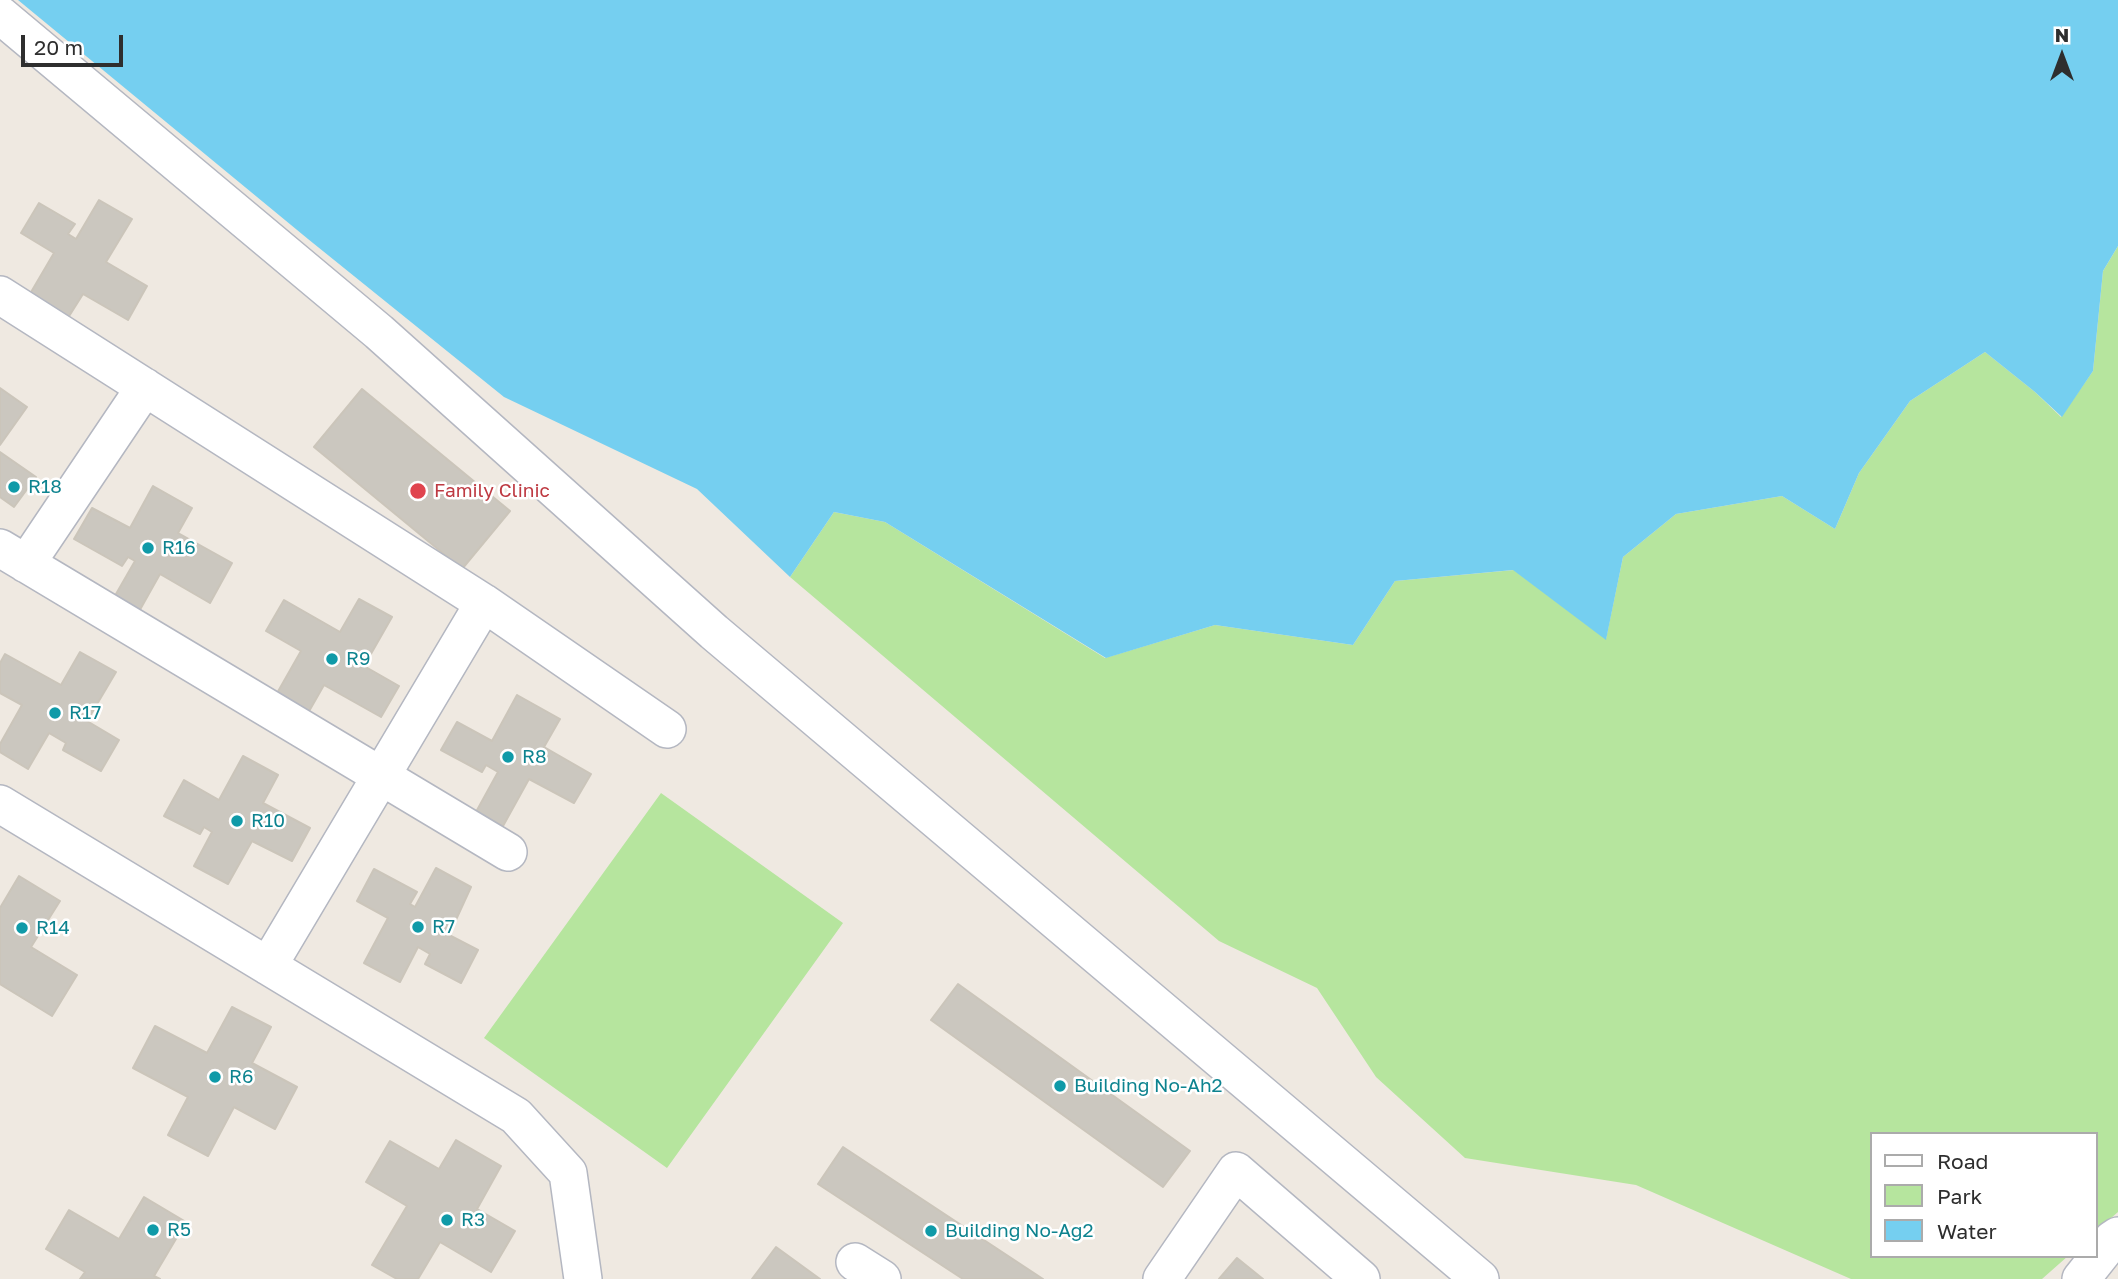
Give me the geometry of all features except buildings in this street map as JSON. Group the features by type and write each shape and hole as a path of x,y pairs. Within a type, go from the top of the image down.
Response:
{"street":[{"path":"0,15 379,332 714,632 1480,1279"},
{"path":"0,295 484,603 667,729"},
{"path":"145,387 13,556 508,852"},
{"path":"268,966 484,603"},
{"path":"0,804 516,1116 568,1173 583,1279"},
{"path":"1162,1279 1236,1171 1362,1279"},
{"path":"2081,1279 2118,1236"}],"green space":[{"path":"2118,246 2118,1212 2097,1230 2097,1132 1870,1132 1870,1258 2066,1258 2042,1279 1851,1279 1636,1185 1465,1158 1376,1077 1317,988 1219,941 790,577 834,512 885,522 1105,658 1215,625 1353,645 1395,581 1514,570 1606,639 1623,557 1676,514 1782,496 1835,529 1859,473 1910,401 1985,352 2061,417 2093,371 2103,271"},
{"path":"661,793 843,923 667,1168 484,1038"}],"water":[{"path":"18,0 2118,0 2118,246 2103,271 2093,371 2062,417 1985,352 1910,401 1859,473 1835,529 1782,496 1676,514 1623,557 1606,640 1513,570 1395,581 1353,645 1215,625 1106,658 885,522 834,512 790,577 697,489 504,397"}],"place":[{"name":"R18","path":"14,487"},
{"name":"Family Clinic","path":"418,491"},
{"name":"R16","path":"148,548"},
{"name":"R9","path":"332,659"},
{"name":"R17","path":"55,713"},
{"name":"R8","path":"508,757"},
{"name":"R10","path":"237,821"},
{"name":"R7","path":"418,927"},
{"name":"R14","path":"22,928"},
{"name":"R6","path":"215,1077"},
{"name":"Building No-Ah2","path":"1060,1086"},
{"name":"R3","path":"447,1220"},
{"name":"R5","path":"153,1230"},
{"name":"Building No-Ag2","path":"931,1231"}]}
